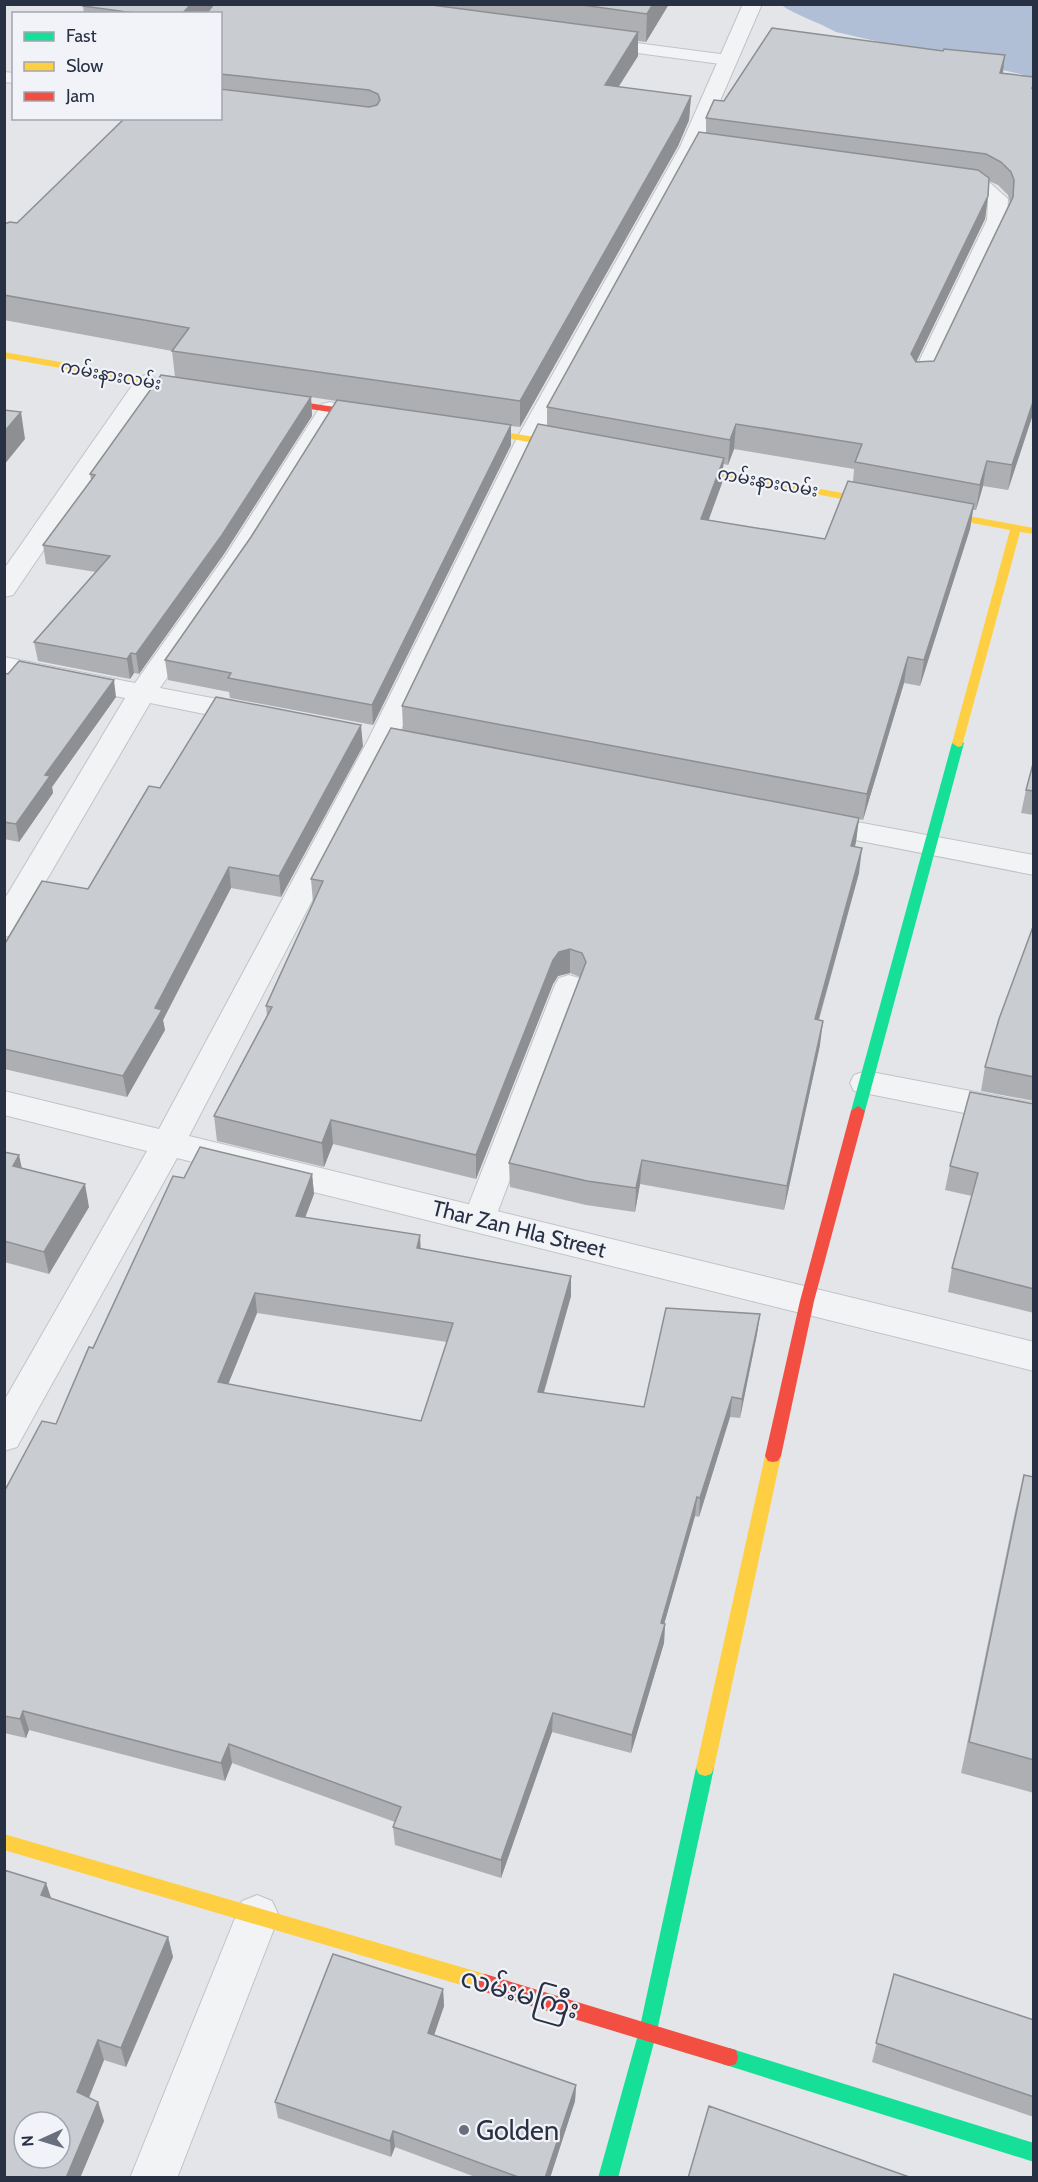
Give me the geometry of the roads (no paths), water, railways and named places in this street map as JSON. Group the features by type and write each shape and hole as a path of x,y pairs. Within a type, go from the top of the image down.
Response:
{"street":[{"path":"4,1436 169,1142 382,740 529,438 702,148 728,60 753,4"},
{"name":"ကမ်းနားလမ်း","path":"4,355 146,382 214,392"},
{"path":"4,589 146,382"},
{"path":"249,397 388,418"},
{"path":"4,927 142,693 238,556 330,409"},
{"path":"447,426 587,449"},
{"name":"ကမ်းနားလမ်း","path":"668,464 1034,531"},
{"path":"608,2178 648,2031 807,1301 928,845 1016,528"},
{"path":"4,666 279,720"},
{"path":"789,819 1034,865"},
{"path":"866,1083 1034,1115"},
{"name":"Thar Zan Hla Street","path":"4,1103 1034,1357"},
{"name":"လမ်းမကြီး","path":"4,1842 648,2031 1034,2153"},
{"path":"153,2178 256,1916"}],"lane":[{"path":"576,40 728,60"},
{"path":"921,380 997,220 998,199 982,186 935,179"},
{"path":"479,1219 569,985"}],"water":[{"path":"781,5 1033,5 1033,77 836,32"}],"place":[{"name":"Golden","path":"464,2130"}]}
